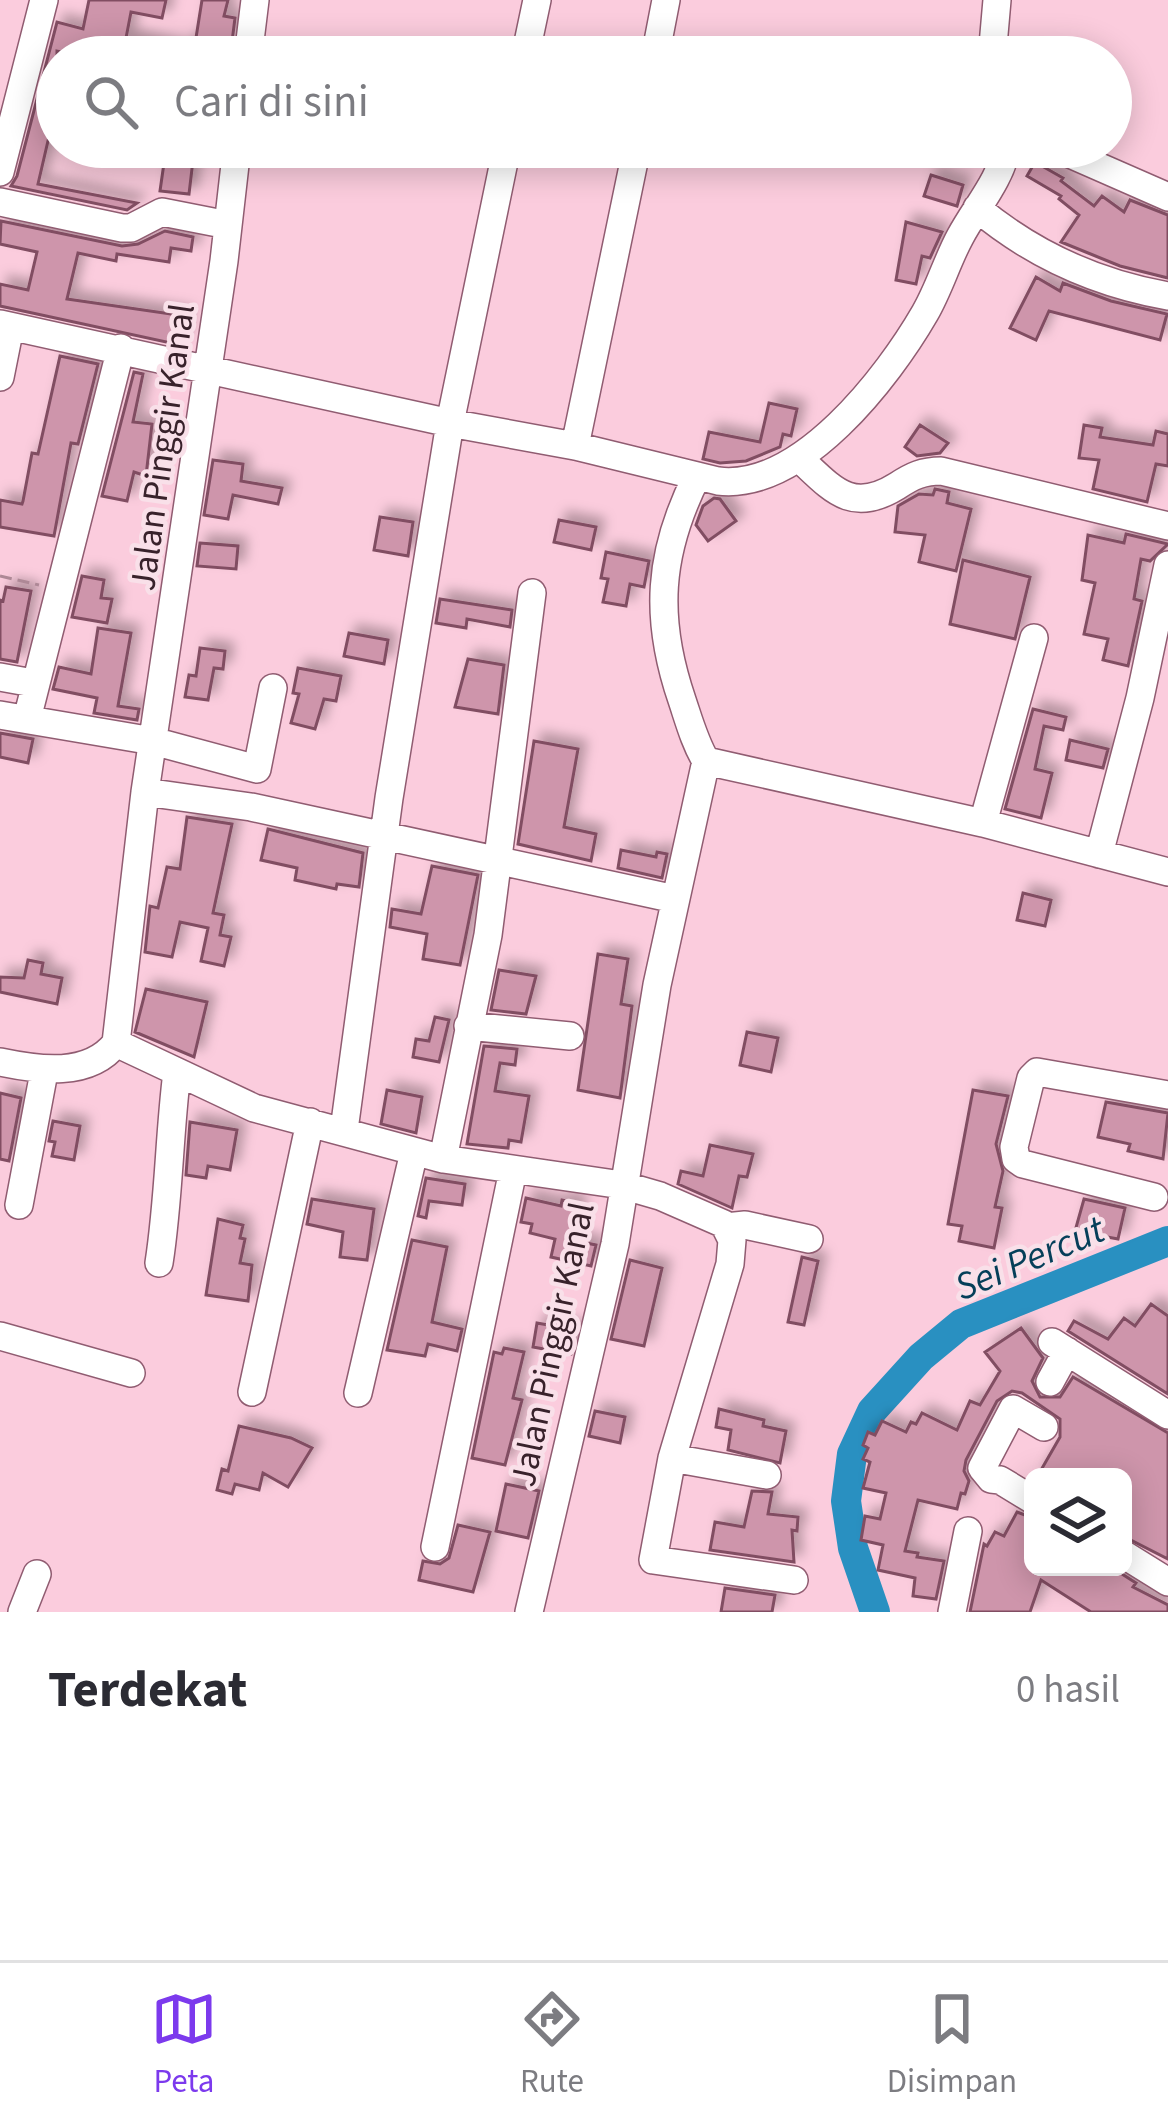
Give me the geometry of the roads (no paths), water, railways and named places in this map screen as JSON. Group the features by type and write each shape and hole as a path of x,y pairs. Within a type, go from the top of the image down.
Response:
{"street":[{"path":"1,164 44,0"},
{"path":"251,36 255,0"},
{"path":"529,36 537,0"},
{"path":"659,36 666,0"},
{"path":"994,36 997,0"},
{"name":"Jalan Pinggir Kanal","path":"235,168 146,792 116,1042 254,1108 443,1159 622,1185 606,1285 529,1612"},
{"path":"344,1130 383,836 450,423 503,168"},
{"path":"575,446 633,168"},
{"path":"0,376 5,325 741,482 800,459 850,410 914,331 1000,168"},
{"path":"1102,168 1168,197"},
{"path":"0,202 122,229 162,212 228,225"},
{"path":"977,208 1028,246 1076,271 1168,296"},
{"path":"121,348 33,682 14,717 153,741 257,769 273,688"},
{"path":"800,459 856,500 881,496 923,472 941,471 1168,526"},
{"path":"697,476 670,541 662,615 673,673 706,761 622,1185 718,1219 732,1240 730,1264 672,1458 653,1561 794,1580"},
{"path":"1099,854 1168,566"},
{"path":"443,1159 488,935 532,593"},
{"path":"983,823 1034,638"},
{"path":"0,677 33,682"},
{"path":"706,761 983,823 1168,872"},
{"path":"146,792 251,807 499,857 675,899"},
{"path":"468,1026 570,1036"},
{"path":"0,1062 44,1072 95,1059 116,1042"},
{"path":"19,1205 44,1072"},
{"path":"159,1263 170,1196 177,1072"},
{"path":"1154,1197 1023,1164 1016,1159 1014,1147 1031,1078 1037,1072 1168,1095"},
{"path":"252,1392 310,1122"},
{"path":"358,1393 414,1152"},
{"path":"435,1546 513,1170"},
{"path":"726,1228 745,1225 809,1239"},
{"path":"0,1336 131,1373"},
{"path":"1051,1382 1060,1347 1168,1415"},
{"path":"1024,1495 991,1479 982,1468 1013,1409 1044,1426"},
{"path":"672,1458 767,1475"},
{"path":"952,1612 968,1531"},
{"path":"1132,1560 1168,1582"},
{"path":"22,1612 37,1574"}],"waterway":[{"name":"Sei Percut","path":"875,1612 853,1548 846,1501 852,1454 872,1411 921,1357 961,1324 1168,1241"}]}
